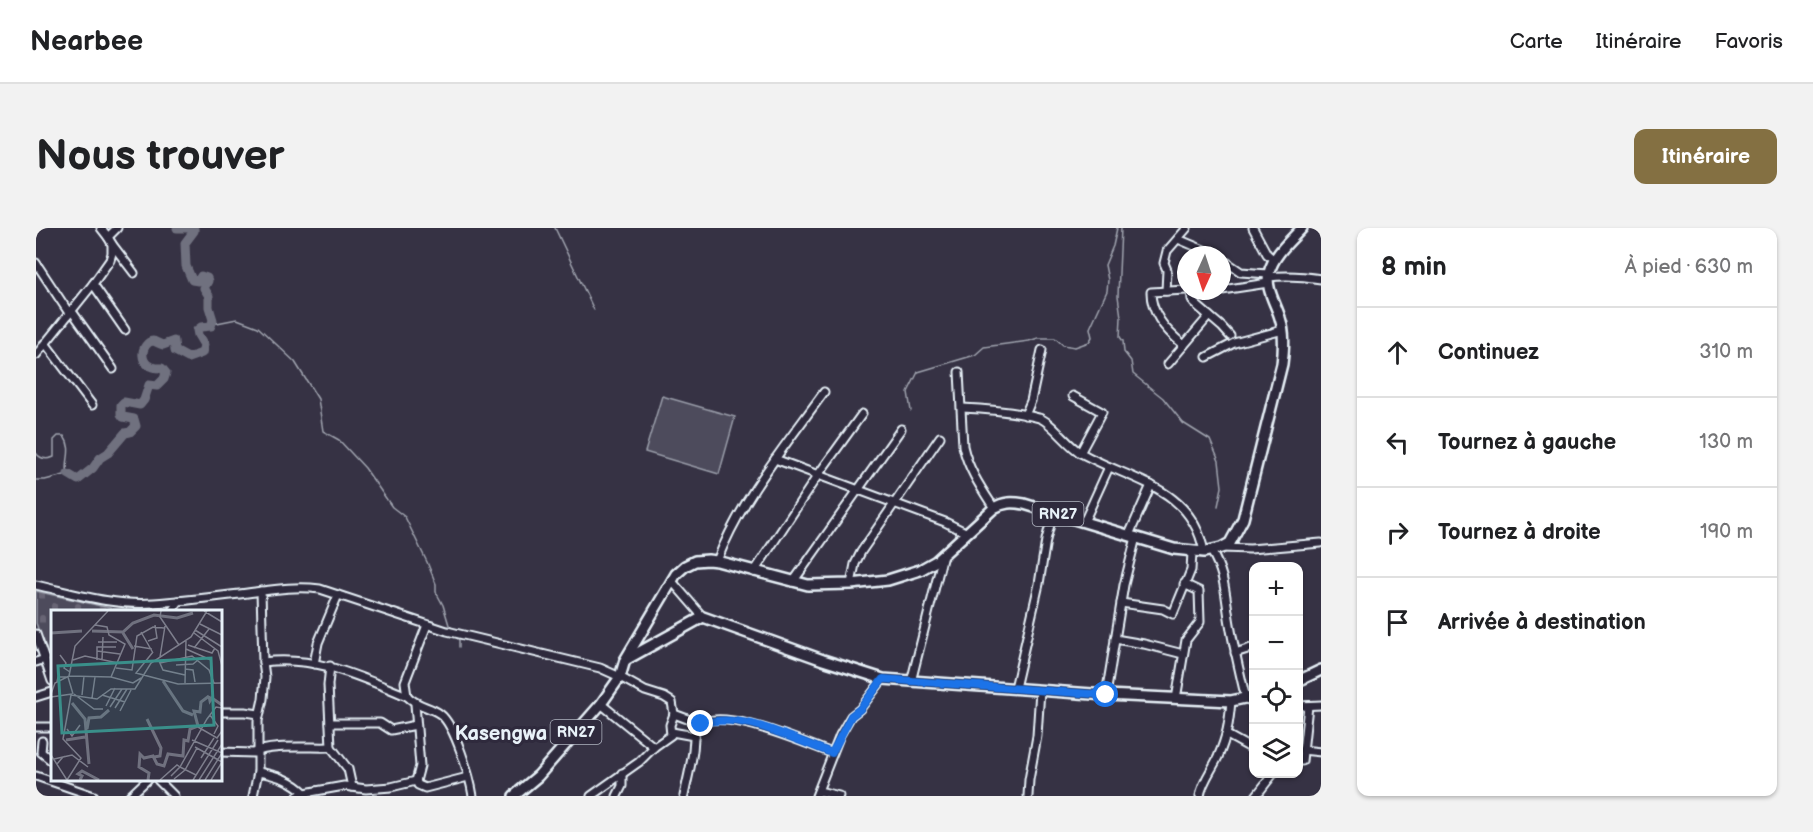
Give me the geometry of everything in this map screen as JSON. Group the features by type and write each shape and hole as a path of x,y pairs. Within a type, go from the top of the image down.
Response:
{"main road":[{"path":"1212,550 1230,543 1240,526 1247,503 1282,364 1284,345 1283,330 1268,278 1274,260 1302,228"},
{"name":"RN27","path":"514,796 538,776 601,704 620,677 625,660 671,580 685,566 695,561 717,561 808,585 888,580 920,570 943,555 993,508 1008,502 1024,504 1174,549 1192,552 1212,550"},
{"path":"625,660 703,617 883,679 1176,699 1231,701 1249,699"},
{"path":"1303,679 1321,670"}],"street":[{"path":"101,228 134,273"},
{"path":"36,355 110,260 112,253 110,240 117,228"},
{"path":"1166,291 1167,270 1164,263 1167,251 1187,228"},
{"path":"1253,228 1267,254 1274,260"},
{"path":"1178,239 1195,246"},
{"path":"36,262 113,369"},
{"path":"1231,265 1241,272 1268,278"},
{"path":"1231,288 1282,276 1307,276 1321,279"},
{"path":"93,284 125,330"},
{"path":"1177,290 1150,292 1151,305 1169,333 1184,345"},
{"path":"1192,300 1230,336"},
{"path":"1168,364 1209,316"},
{"path":"1207,357 1234,343 1283,330"},
{"path":"45,343 92,405"},
{"path":"1025,415 1031,401 1042,350"},
{"path":"958,372 963,446 979,486 993,508"},
{"path":"717,561 754,489 824,392"},
{"path":"1073,396 1102,412 1080,453"},
{"path":"962,408 991,409 1042,418 1080,453 1160,489 1177,502 1190,516 1218,563 1224,579 1235,653 1249,693"},
{"path":"754,572 818,475 862,414"},
{"path":"793,582 901,429"},
{"path":"851,584 855,564 861,552 940,437"},
{"path":"775,459 945,522 967,533"},
{"path":"1084,522 1109,466"},
{"path":"1106,695 1133,536 1151,485"},
{"path":"1015,688 1040,584 1046,540 1053,513"},
{"path":"1212,550 1321,543"},
{"path":"1121,603 1163,609 1173,614 1191,570 1192,552"},
{"path":"911,682 943,555"},
{"path":"671,580 703,617"},
{"path":"1176,699 1186,640 1200,622 1199,591 1184,584"},
{"path":"36,585 107,602 153,603 306,587 338,595 427,625 600,668 645,691 664,696 672,702 674,714 670,725 672,732 668,738 591,796"},
{"path":"253,796 258,772 258,721 265,677 261,591"},
{"path":"314,664 318,643 338,595"},
{"path":"173,610 179,601"},
{"path":"407,696 405,682 427,625"},
{"path":"36,634 51,678"},
{"path":"1115,639 1183,654"},
{"path":"1235,653 1249,649"},
{"path":"36,662 45,658"},
{"path":"263,662 278,660 330,666 407,696 415,704 441,714 453,729 473,796"},
{"path":"330,666 328,685 331,747 348,769 352,787"},
{"path":"839,796 817,793 832,753 851,716 860,709 883,679"},
{"path":"1028,796 1037,736 1040,690"},
{"path":"36,696 51,692"},
{"path":"1200,796 1201,789 1227,735 1231,701"},
{"path":"415,704 420,766 416,781 418,785 425,789 468,777"},
{"path":"601,704 654,747"},
{"path":"1303,706 1321,705"},
{"path":"1303,743 1308,706"},
{"path":"222,712 259,714"},
{"path":"674,714 701,724 719,721 745,722 832,753"},
{"path":"330,723 380,723 392,730 416,725"},
{"path":"684,796 694,736 701,724"},
{"path":"36,727 51,728"},
{"path":"672,732 694,736"},
{"path":"1227,735 1249,747"},
{"path":"42,741 41,752 51,760"},
{"path":"222,752 254,753 269,748 331,747"},
{"path":"1303,750 1321,752"},
{"path":"258,772 278,776 292,783 303,795 344,786 375,788 416,781"},
{"path":"617,796 622,786 622,773"},
{"path":"36,776 51,779"},
{"path":"1256,796 1271,778"},
{"path":"130,796 146,781"},
{"path":"159,781 174,796"},
{"path":"66,782 94,796"}],"green space":[{"path":"662,396 735,417 719,474 645,452"},
{"path":"36,591 114,609 168,609 51,610 51,665 36,623"}],"waterway":[{"path":"177,228 186,228"},
{"path":"68,474 78,480 93,468 125,433 130,432 136,426 134,419 123,417 121,405 124,402 140,405 149,385 157,386 166,373 162,368 153,367 144,360 143,350 149,342 153,341 163,345 174,341 175,351 188,358 202,353 204,345 197,330 211,326 213,320 209,307 209,296 204,288 208,281 207,278 201,276 198,281 192,280 186,266 185,243 194,228"},
{"path":"555,228 594,310"},
{"path":"911,411 908,392 918,372 975,355 984,347 1038,338 1055,338 1063,345 1075,347 1089,342 1092,337 1090,328 1107,291 1108,280 1105,265 1117,228"},
{"path":"1121,228 1118,296 1121,317 1120,337 1123,341 1124,352 1131,361 1133,374 1163,398 1183,423 1210,440 1219,461 1222,487 1218,506"},
{"path":"212,324 237,319 258,327 295,362 318,399 323,431 339,440 365,468 392,507 405,517 427,562 436,584 436,592 449,625 453,629"},
{"path":"36,453 42,458 54,457 54,440 58,436 64,436 67,441 68,474 36,480"},
{"path":"456,637 459,640 459,647"}],"district":[{"name":"Kasengwa","path":"501,733"}],"route":[{"path":"701,724 725,720 745,722 832,753 851,716 860,709 883,679 1106,695"}]}
